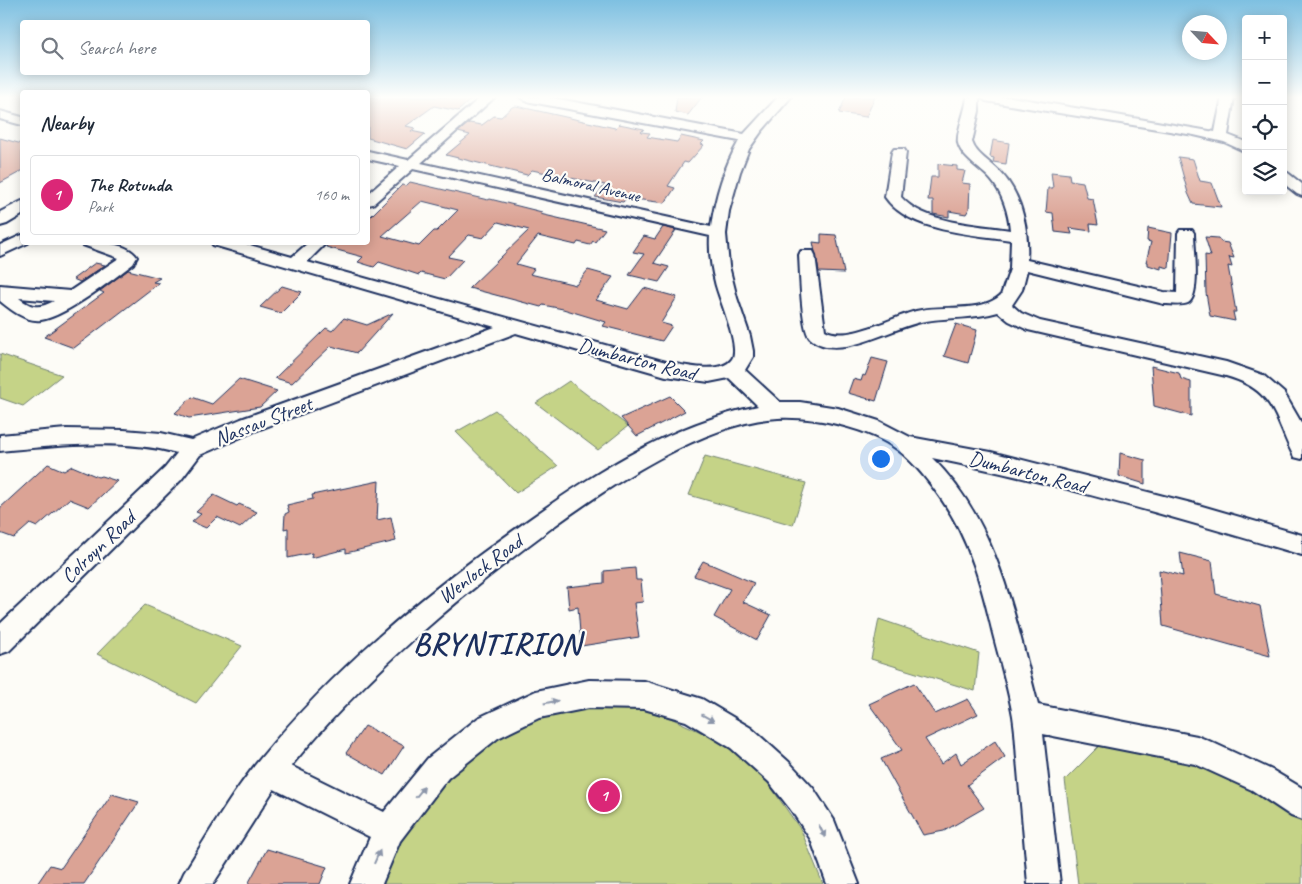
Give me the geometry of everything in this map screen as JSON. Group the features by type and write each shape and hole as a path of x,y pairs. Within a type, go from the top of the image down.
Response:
{"main road":[{"path":"0,211 20,199"},
{"path":"0,220 20,208"}],"street":[{"path":"370,199 440,138"},
{"path":"744,138 748,139 734,167 718,233 722,273 744,351 740,362 731,369 775,410"},
{"path":"807,255 816,334 824,340 844,340 863,336 929,314 1001,305 1014,293 1018,264 1018,226 1000,180 969,151 965,143 965,138"},
{"path":"1225,138 1242,146"},
{"path":"899,152 893,197 904,210 920,218 946,224 1018,236"},
{"name":"Balmoral Avenue","path":"370,155 718,233"},
{"path":"1287,179 1302,191"},
{"path":"1018,264 1164,298 1181,299 1185,296 1187,290 1186,233"},
{"path":"0,251 20,241"},
{"path":"0,292 21,309 34,314 46,312 120,266 129,257 98,245"},
{"name":"Dumbarton Road","path":"229,245 687,374 705,376 731,369"},
{"path":"295,264 316,245"},
{"path":"1001,305 1015,317 1035,326 1251,377 1263,383 1276,398 1302,451"},
{"path":"451,351 460,326 459,310"},
{"name":"Nassau Street","path":"0,443 66,437 124,438 160,441 192,449 248,425 515,326"},
{"name":"Dumbarton Road","path":"775,410 800,410 838,416 872,427 905,444 991,461 1205,516 1302,545"},
{"name":"Wenlock Road","path":"195,884 240,812 270,771 340,690 400,632 477,569 571,501 646,454 697,431 734,418 775,410"},
{"path":"905,444 931,470 950,494 970,526 993,580 1027,718 1044,884"},
{"name":"Colroyn Road","path":"0,642 156,491 192,449"},
{"path":"366,884 389,830 438,768 488,728 536,705 589,694 644,695 692,709 741,738 779,772 802,799 822,831 843,884"},
{"path":"1027,718 1197,750 1262,780 1302,805"},
{"path":"270,771 389,830"}],"green space":[{"path":"0,354 62,375 23,406 0,398"},
{"path":"569,381 628,426 598,450 536,403"},
{"path":"495,410 558,466 516,493 456,432"},
{"path":"705,456 806,483 793,525 689,495"},
{"path":"145,605 242,646 196,703 97,654"},
{"path":"879,619 979,653 975,691 871,659"},
{"path":"585,705 651,709 729,745 768,783 801,830 823,884 377,884 418,809 467,757 517,724"},
{"path":"1099,746 1186,760 1268,792 1302,816 1302,884 1078,884 1065,780"}],"building":[{"path":"1,138 20,143 20,172 0,183"},
{"path":"370,138 420,138 407,149 370,139"},
{"path":"466,138 655,138 677,142 679,138 691,138 704,141 701,144 704,145 688,163 684,162 668,186 675,188 665,203 627,198 623,202 595,197 605,185 532,170 527,175 446,155"},
{"path":"993,140 1009,143 1006,164 993,162 994,158 990,157"},
{"path":"1178,157 1193,159 1200,181 1212,183 1221,207 1193,204"},
{"path":"938,164 957,166 957,170 965,171 962,183 970,184 969,209 966,214 949,211 949,217 933,214 933,200 928,200 931,177 938,177"},
{"path":"1051,172 1069,174 1070,180 1083,182 1087,198 1093,199 1098,225 1090,224 1091,231 1070,228 1072,234 1055,232 1053,213 1046,212 1048,188 1053,188"},
{"path":"410,182 490,199 542,212 540,214 605,229 595,242 593,241 590,245 578,242 576,245 538,236 516,264 534,269 530,274 576,285 588,270 613,277 596,300 628,309 644,288 677,297 661,323 672,326 662,341 603,326 606,322 563,309 543,305 541,307 469,288 529,230 498,222 483,238 469,235 448,257 463,260 445,279 421,273 419,275 379,262 374,267 358,262 363,257 326,247 327,245 370,245 370,217 402,185 406,186","holes":["422,201 458,210 437,231 434,231 419,246 382,236"]},
{"path":"663,227 676,230 654,263 669,267 659,282 629,275 644,254 633,252 644,236 655,239"},
{"path":"1148,228 1172,233 1169,268 1161,266 1161,269 1148,265 1148,262 1146,262 1151,242 1147,241"},
{"path":"821,234 836,235 844,273 819,272 813,242 821,243"},
{"path":"1205,237 1218,238 1221,242 1228,243 1234,258 1229,257 1232,267 1228,266 1236,312 1233,312 1235,321 1210,316 1206,293 1205,255 1211,256"},
{"path":"95,263 105,265 80,282 73,279"},
{"path":"128,270 160,278 153,282 159,283 74,348 44,337 104,293 100,291"},
{"path":"282,286 302,292 281,313 260,307"},
{"path":"393,313 357,353 331,346 292,383 275,378 326,328 332,331 344,318 367,325"},
{"path":"956,324 977,330 968,363 944,356"},
{"path":"872,358 888,362 876,401 848,393 853,379 861,381 863,375 865,376"},
{"path":"1151,366 1179,373 1181,379 1191,382 1191,416 1154,406"},
{"path":"239,379 277,391 260,407 189,418 175,413 192,397 212,404"},
{"path":"670,396 685,411 637,436 621,418"},
{"path":"1120,453 1145,460 1145,484 1119,476"},
{"path":"48,464 64,471 72,466 98,477 101,476 117,481 89,507 69,499 37,527 30,524 14,538 0,533 0,508"},
{"path":"379,481 377,520 391,517 396,541 346,553 346,549 311,558 312,553 288,558 288,528 284,529 285,514 289,512 287,505 313,499 312,495"},
{"path":"214,495 237,506 239,504 257,512 240,528 217,517 206,528 192,522 201,514 196,512"},
{"path":"1180,553 1212,561 1216,594 1260,606 1270,656 1163,626 1159,570 1183,576"},
{"path":"703,561 754,583 743,602 771,615 757,640 714,617 730,589 694,576"},
{"path":"635,568 636,580 641,580 643,602 634,603 639,637 581,646 578,607 569,609 567,587 604,583 604,571"},
{"path":"914,683 935,714 968,699 978,714 925,739 941,764 956,753 961,764 995,741 1005,757 967,785 984,808 944,831 923,835 881,759 902,750 869,704"},
{"path":"365,726 404,746 385,775 346,753"},
{"path":"112,794 139,802 84,884 37,884 50,865 61,868"},
{"path":"267,849 327,867 320,884 248,884"}],"place":[{"name":"The Rotunda","path":"604,796"}],"district":[{"name":"BRYNTIRION","path":"497,643"}]}
